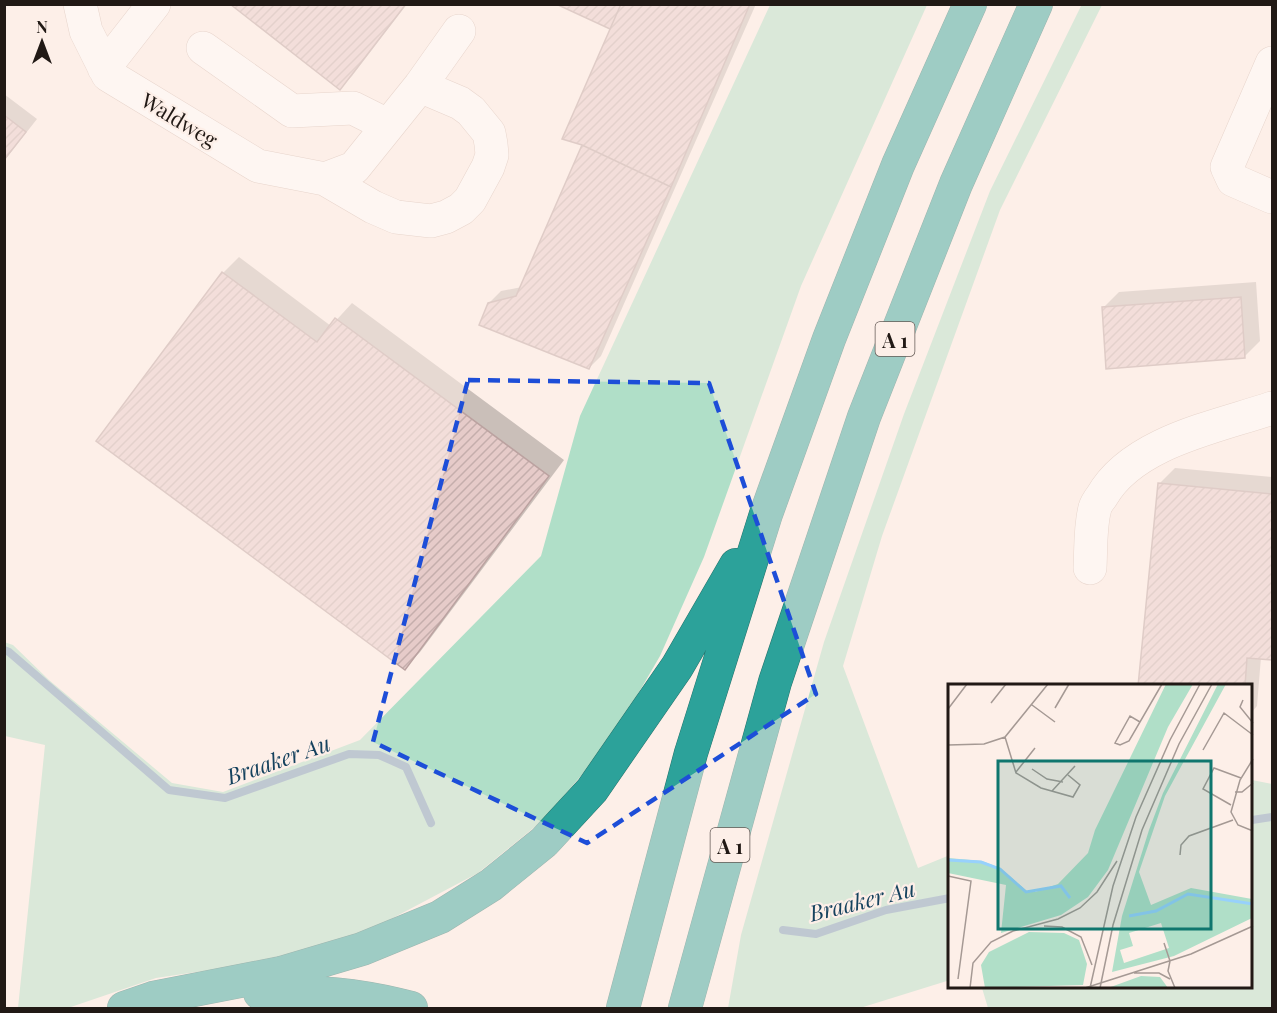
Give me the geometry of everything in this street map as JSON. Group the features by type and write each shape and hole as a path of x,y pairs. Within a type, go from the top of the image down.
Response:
{"highway":[{"path":"623,1008 691,753 766,514 829,339 898,165 970,4"},
{"name":"A 1","path":"685,1008 775,682 864,417 956,184 1036,4"},
{"path":"139,1003 281,973 362,949 440,917 491,885 544,842 592,790 677,667 766,514"},
{"path":"139,1003 303,990 380,999 411,1008"}],"street":[{"name":"Waldweg","path":"80,4 86,31 108,75 258,166 325,179"},
{"path":"104,68 154,4"},
{"path":"325,179 354,168 420,86 459,31"},
{"path":"202,48 292,111 353,108 387,126"},
{"path":"1272,63 1227,167 1233,180 1272,197"},
{"path":"325,179 373,207 396,217 431,221 446,218 470,200 492,155 489,133 471,111 420,86"},
{"path":"1089,568 1095,507 1108,486 1124,468 1145,454 1177,440 1272,408"}],"highlighted area":[{"path":"468,380 709,383 816,694 587,843 373,742"}],"green space":[{"path":"1082,4 1102,5 1000,210 882,536 843,666 918,868 948,856 948,981 860,1008 728,1008 741,935 824,642 904,414 990,191"},
{"path":"770,5 927,5 801,286 704,557 660,656 628,711 586,770 542,821 478,873 374,928 307,950 224,968 156,978 68,1008 18,1008 45,745 5,736 4,642 13,645 49,680 172,783 223,792 360,740 541,556 580,416"},
{"path":"1253,780 1272,784 1272,1008 988,1008 982,989 1253,989"}],"building":[{"path":"230,4 406,4 340,90"},
{"path":"556,4 621,4 610,29"},
{"path":"621,4 750,4 671,187 582,145 562,139"},
{"path":"4,115 26,132 4,160"},
{"path":"582,145 671,187 589,369 479,325 488,303 516,296"},
{"path":"222,272 317,342 335,318 549,476 405,670 96,441"},
{"path":"1241,297 1245,358 1106,369 1102,307"},
{"path":"1158,483 1272,494 1272,660 1247,658 1245,684 1138,684"}],"waterway":[{"name":"Braaker Au","path":"4,650 169,790 225,798 349,754 379,755 406,767 431,823"},
{"name":"Braaker Au","path":"1253,820 1272,817"},
{"name":"Braaker Au","path":"783,930 816,934 886,910 948,898"}]}
